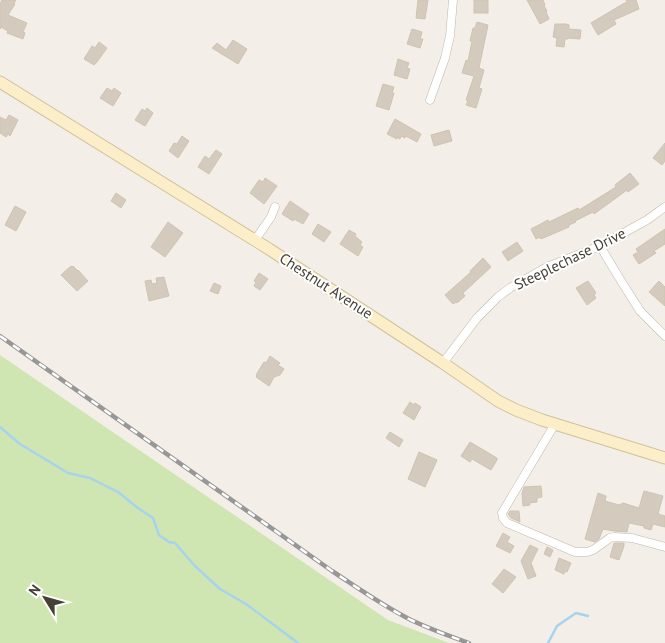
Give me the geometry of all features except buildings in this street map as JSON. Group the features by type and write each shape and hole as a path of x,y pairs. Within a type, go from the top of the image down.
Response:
{"street":[{"path":"430,100 445,58 450,36 453,0"},
{"name":"Chestnut Avenue","path":"0,82 255,240 498,401 516,410 556,424 665,458"},
{"path":"255,240 271,217 275,207"},
{"name":"Steeplechase Drive","path":"443,363 477,318 504,293 547,267 600,246 647,220 665,207"},
{"path":"600,246 640,312 665,336"},
{"path":"556,424 502,513 502,518 507,523 580,553 593,550 614,537 632,538 665,547"}],"green space":[{"path":"0,355 388,620 449,643 0,643"}],"waterway":[{"path":"0,427 20,444 68,473 90,478 118,492 153,518 159,535 169,542 175,543 195,566 220,589 246,604 298,643"},
{"path":"548,643 557,626 576,613 588,616"}],"railway":[{"path":"0,336 332,571 390,609 411,620 469,643"}]}
